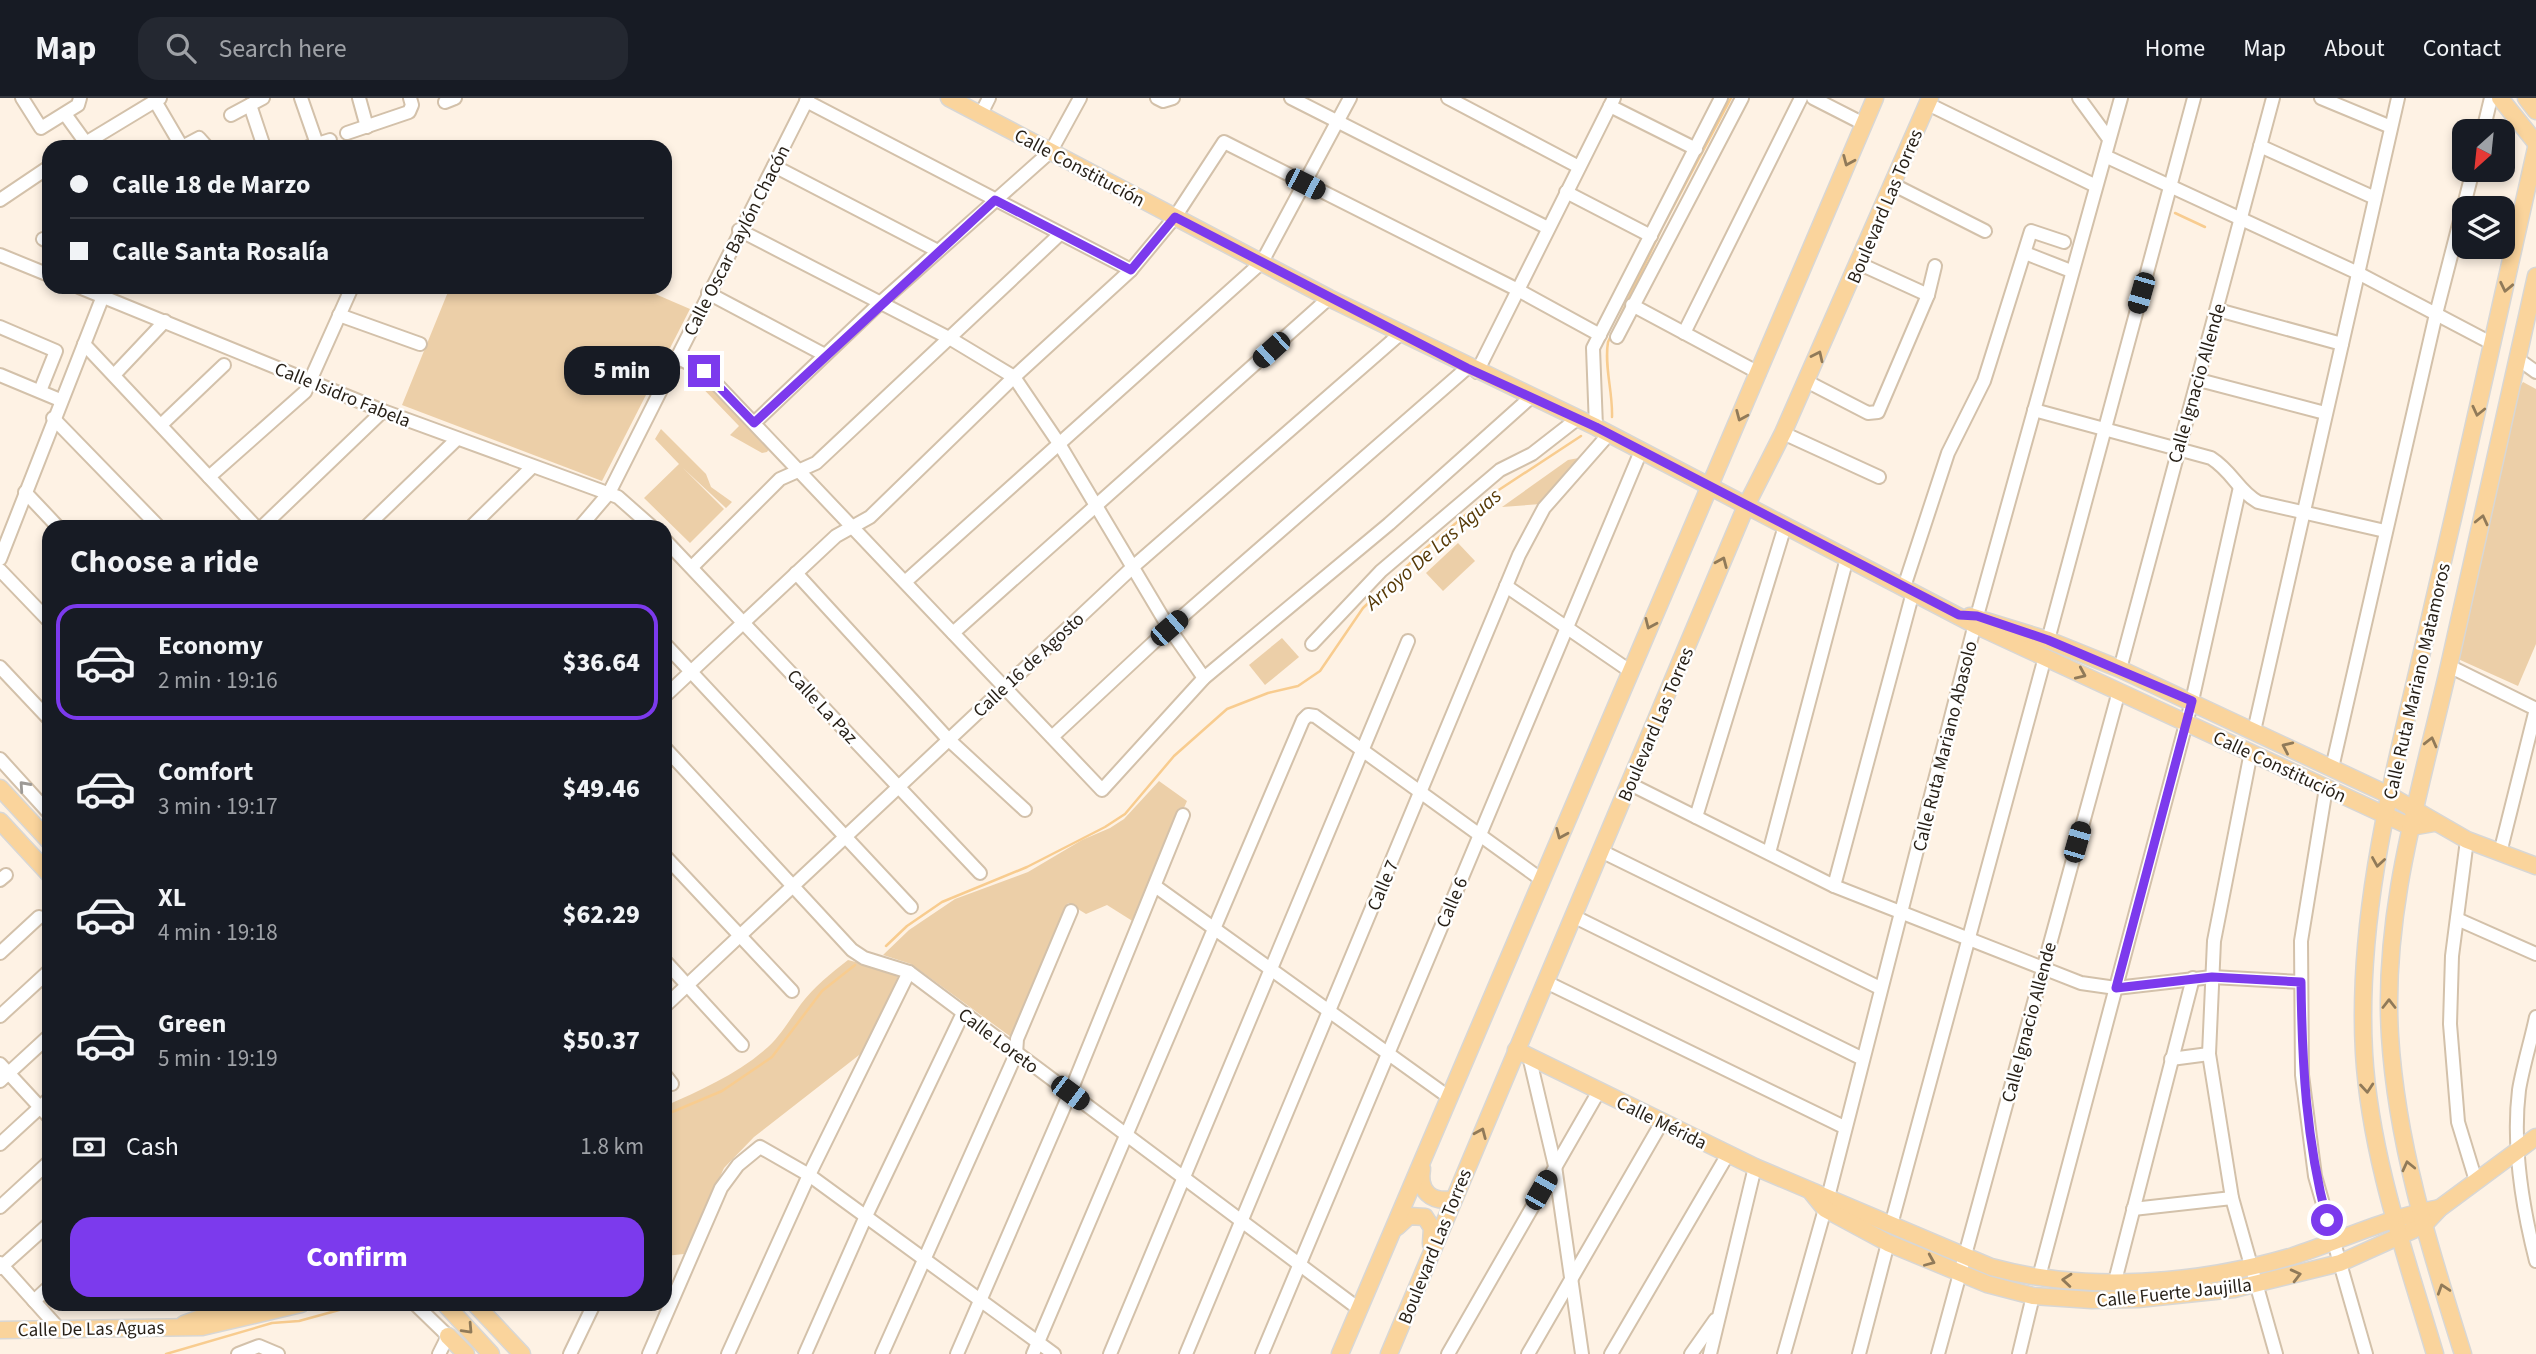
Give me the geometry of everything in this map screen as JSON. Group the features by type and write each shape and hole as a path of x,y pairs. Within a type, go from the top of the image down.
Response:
{"main road":[{"name":"Calle Constitución","path":"949,98 1329,298 1641,450 1959,615 2048,640 2120,668 2389,795 2467,840 2536,866"},
{"path":"1340,1354 1875,98"},
{"path":"2500,98 2536,146"},
{"path":"2526,98 2536,111"},
{"name":"Boulevard Las Torres","path":"1389,1354 1453,1199 1522,1053 1546,982 1603,852 1746,506 1783,433 1860,264 1929,101"},
{"name":"Calle Ruta Mariano Matamoros","path":"2435,1354 2377,1151 2369,1102 2363,1018 2365,946 2389,795 2536,146"},
{"name":"Calle Ruta Mariano Matamoros","path":"2463,1354 2422,1218 2402,1140 2389,1034 2390,936 2415,808 2536,276"},
{"name":"Calle Constitución","path":"1976,621 2045,657 2411,827"},
{"path":"0,788 42,833"},
{"path":"0,821 42,866"},
{"path":"2411,827 2434,823"},
{"name":"Calle Mérida","path":"1522,1053 1755,1167 1810,1191 1826,1203"},
{"name":"Calle Fuerte Jaujilla","path":"1826,1203 1891,1225 1991,1267 2039,1278 2115,1281 2170,1278 2251,1268 2422,1218 2518,1153 2536,1137"},
{"path":"1425,1156 1421,1179 1425,1191 1436,1200 1453,1199"},
{"name":"Calle Fuerte Jaujilla","path":"1826,1203 1888,1243 1960,1273 2033,1296 2092,1300 2138,1298 2256,1284 2340,1262 2398,1226"},
{"path":"1392,1234 1409,1216 1425,1217 1432,1227 1430,1253"},
{"path":"451,1311 491,1354"},
{"path":"482,1311 522,1354"},
{"name":"Calle De Las Aguas","path":"0,1330 61,1331 182,1325 202,1327 222,1312"},
{"path":"448,1336 466,1354"}],"street":[{"path":"22,98 41,128 78,105 80,98"},
{"path":"231,115 263,98"},
{"path":"301,98 311,140"},
{"path":"359,98 367,127"},
{"path":"347,133 409,112 412,105 410,98"},
{"path":"981,114 989,98"},
{"path":"754,423 880,303 1051,151 1080,98"},
{"path":"1157,98 1163,101 1173,98"},
{"path":"1291,98 1548,228"},
{"path":"905,582 1058,442 1262,262 1350,98"},
{"path":"1448,98 1579,167"},
{"path":"1602,431 1593,352 1721,98"},
{"path":"1617,337 1742,98"},
{"path":"1684,333 1801,98"},
{"path":"1813,98 1864,124"},
{"path":"2079,98 2109,139"},
{"name":"Calle Ruta Mariano Abasolo","path":"1784,1354 1826,1203 1976,621 2120,98"},
{"path":"2048,640 2194,98"},
{"name":"Calle Ignacio Allende","path":"2120,668 2273,98"},
{"path":"2321,98 2391,127"},
{"path":"2254,731 2398,98"},
{"path":"2486,119 2491,98"},
{"path":"91,140 158,99 178,140"},
{"path":"807,100 1131,270"},
{"name":"Calle Oscar Baylón Chacón","path":"586,520 609,493 739,230 807,100"},
{"path":"1929,101 2096,186"},
{"path":"1052,737 1169,628 1472,370 1612,102 1696,149"},
{"path":"250,105 262,140"},
{"path":"65,114 80,140"},
{"path":"672,689 836,536 870,517 1014,377 1131,270 1175,217 1224,142 1516,289 1600,335"},
{"path":"2260,146 2375,198"},
{"path":"2105,156 2358,273 2493,344"},
{"path":"774,166 938,251"},
{"path":"0,200 42,172"},
{"path":"2332,768 2435,314 2470,182"},
{"path":"1894,185 1985,230"},
{"path":"1566,192 1651,236"},
{"path":"739,230 951,339 1014,377 1097,504 1169,628 1204,678"},
{"path":"1834,886 1909,590 1948,453 1984,381 2031,231 2064,242"},
{"path":"692,567 780,480 816,463 1060,234"},
{"path":"2025,253 2071,271"},
{"path":"0,256 42,272"},
{"path":"1860,264 1928,295"},
{"path":"1806,381 1876,414 1928,295 1936,266"},
{"path":"708,293 825,355"},
{"name":"Calle Isidro Fabela","path":"98,294 383,411 609,493"},
{"path":"209,477 297,400 312,381 349,294"},
{"path":"0,559 60,400 103,296"},
{"path":"953,633 1329,298"},
{"path":"1632,306 1759,373"},
{"path":"2218,310 2342,344"},
{"path":"339,315 420,344"},
{"path":"114,375 165,321"},
{"path":"0,327 56,351 40,391"},
{"name":"Calle 16 de Agosto","path":"672,1000 1134,566 1400,334"},
{"path":"83,344 249,520"},
{"path":"676,357 704,371 1102,790 1204,678 1389,524 1531,397"},
{"path":"2518,359 2536,372"},
{"path":"161,425 224,365"},
{"path":"0,376 60,400"},
{"path":"2199,380 2325,413"},
{"path":"2034,410 2211,458 2225,467 2240,487 2258,502 2385,531"},
{"path":"269,520 383,411"},
{"path":"53,418 152,520"},
{"path":"1312,644 1381,571 1500,470 1532,454 1577,419"},
{"name":"Calle 7","path":"1186,1354 1506,586 1544,508 1602,431"},
{"path":"1783,433 1879,477"},
{"path":"373,520 457,439"},
{"name":"Calle 6","path":"1262,1354 1641,450"},
{"path":"478,520 532,467"},
{"path":"2039,1278 2192,701 2240,487"},
{"path":"25,492 51,520"},
{"path":"609,493 625,500 645,520"},
{"path":"1696,817 1785,526"},
{"name":"Calle La Paz","path":"672,547 980,873"},
{"path":"1769,853 1847,558"},
{"path":"0,570 42,614"},
{"path":"796,573 948,739 1025,810"},
{"path":"1506,586 1630,671"},
{"path":"1110,1354 1408,641"},
{"path":"672,651 911,907"},
{"path":"1891,1225 1971,938 2045,657"},
{"path":"2449,666 2536,709 2500,853"},
{"path":"0,667 42,712"},
{"name":"Calle Ignacio Allende","path":"1938,1354 2119,691"},
{"path":"1035,1348 1127,1136 1213,926 1299,727 1308,715 1315,716 1364,750 1542,880"},
{"path":"2251,752 2214,941 2209,1054 2232,1198 2276,1354"},
{"name":"Calle Loreto","path":"672,755 858,955 909,972 1359,1309"},
{"path":"0,759 42,805"},
{"path":"1630,784 1834,886 2081,983 2116,988 2212,977 2301,982"},
{"path":"2326,788 2301,941 2302,1075 2308,1131 2333,1242 2366,1354"},
{"path":"957,1354 1070,1093 1183,816"},
{"path":"2467,840 2457,919 2449,1024 2459,1122 2476,1181"},
{"path":"1603,852 1880,988"},
{"path":"672,863 792,991"},
{"path":"1155,886 1450,1098"},
{"path":"882,1354 1016,1054 1017,1039 1071,911"},
{"path":"0,953 39,917"},
{"path":"1575,917 1863,1059"},
{"path":"2457,919 2536,954"},
{"path":"672,968 742,1045"},
{"path":"728,1354 809,1175 909,972"},
{"path":"0,1016 42,977"},
{"path":"2115,1281 2193,978"},
{"path":"1546,982 1844,1127"},
{"path":"805,1354 866,1216 963,1013"},
{"path":"2536,1017 2519,1090 2518,1153 2526,1223 2536,1261"},
{"path":"42,1041 3,1072 42,1105"},
{"path":"1522,1053 1555,1166 1582,1354"},
{"path":"2171,1059 2209,1054"},
{"path":"1448,1354 1599,1091"},
{"path":"0,1144 42,1111"},
{"path":"1528,1354 1662,1122"},
{"path":"672,1301 721,1188 738,1164 760,1147 809,1175 866,1216 980,1300 1035,1348 1054,1354"},
{"path":"1611,1354 1728,1154"},
{"path":"1710,1354 1755,1167"},
{"path":"0,1207 42,1168"},
{"path":"2133,1209 2232,1198"},
{"path":"42,1230 1,1266 42,1310"},
{"path":"1859,1354 1888,1243"},
{"path":"34,1301 42,1294"},
{"path":"2019,1354 2033,1296"},
{"path":"43,1311 61,1331"},
{"path":"422,1311 448,1336 439,1354"},
{"path":"570,1354 591,1311"},
{"path":"649,1354 668,1311"},
{"path":"1691,1354 1719,1315"},
{"path":"238,1354 259,1346 278,1354"}],"shaded area":[{"path":"447,294 655,294 690,309 602,481 402,405"},
{"path":"689,374 699,376 769,449 767,452 762,453 730,435 739,426"},
{"path":"2523,382 2536,389 2536,644 2518,686 2458,659 2517,391"},
{"path":"661,429 706,474 711,487 732,502 726,508 683,468 724,509 690,543 672,525 672,520 666,520 644,498 679,464 655,439"},
{"path":"1584,457 1541,504 1502,507 1568,460"},
{"path":"1458,543 1475,561 1443,591 1426,573"},
{"path":"1282,638 1299,657 1265,685 1249,665"},
{"path":"1159,781 1187,801 1134,922 1107,905 1086,914 1068,903 1011,1037 911,964 883,955 909,930 955,899 1028,872 1082,840 1110,828 1124,819"},
{"path":"848,960 886,970 898,977 863,1052 754,1137 724,1168 684,1254 672,1255 672,1103 719,1081 756,1057 778,1037 801,1004"}],"waterway":[{"name":"Arroyo De Las Aguas","path":"1612,417 1608,342 1662,228 1731,98"},
{"path":"2175,213 2205,227"},
{"name":"Arroyo De Las Aguas","path":"886,946 907,926 942,902 1027,867 1125,814 1174,756 1227,709 1268,693 1298,686 1320,671 1363,608 1424,550 1482,501 1581,436"},
{"name":"Arroyo De Las Aguas","path":"672,1112 722,1091 772,1057 822,991 855,965"},
{"name":"Arroyo De Las Aguas","path":"166,1354 272,1323 299,1321 335,1311"}],"route":[{"path":"704,371 754,423 880,303 995,200 1131,270 1175,217 1467,368 1596,427 1959,615 1977,616 2048,640 2120,668 2192,701 2116,988 2212,977 2301,982 2302,1075 2308,1131 2315,1176 2327,1220"}]}
